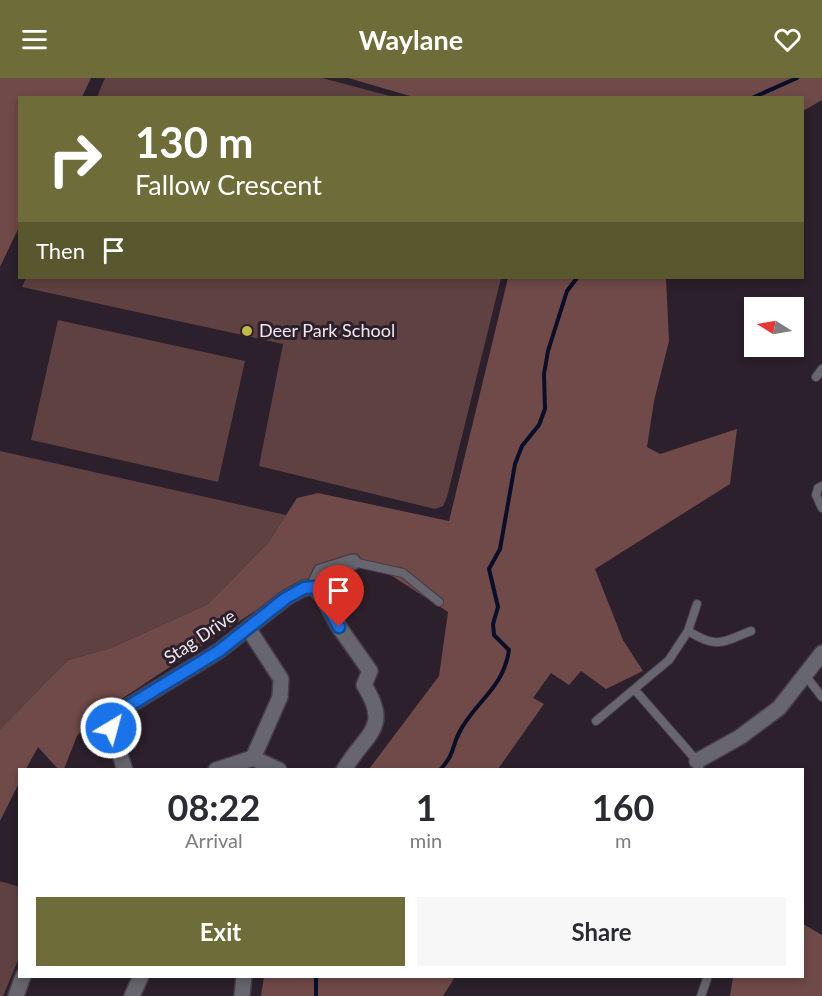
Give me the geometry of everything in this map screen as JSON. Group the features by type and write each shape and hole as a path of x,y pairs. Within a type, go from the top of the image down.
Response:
{"street":[{"name":"Stag Drive","path":"125,768 109,722 112,716 219,651 286,598 304,588 314,587 321,572 353,562"},
{"path":"314,587 323,597 339,627 370,671 364,685 377,709 377,720 345,768"},
{"path":"248,628 281,679 280,697 252,758"},
{"path":"698,765 779,708 822,653"},
{"path":"222,768 252,758 274,768"},
{"path":"16,996 22,978"},
{"path":"132,996 140,978"},
{"path":"242,996 244,978"}],"lane":[{"path":"816,377 822,369"},
{"path":"822,486 818,488 816,495 822,508"},
{"path":"353,562 403,573 439,602"},
{"path":"596,720 669,660 688,631 697,604"},
{"path":"688,631 709,644 722,643 751,631"},
{"path":"805,675 822,697"},
{"path":"635,690 698,765"},
{"path":"701,996 707,978"}],"shaded area":[{"path":"0,78 91,78 82,96 18,96 18,229 0,267"},
{"path":"105,78 322,78 390,96 97,96"},
{"path":"348,78 822,78 822,100 804,110 804,96 410,96"},
{"path":"26,279 501,279 447,497 443,506 435,509 259,466 283,344 22,287"},
{"path":"508,279 666,279 669,341 654,401 647,447 660,454 737,429 730,484 595,569 623,640 643,671 606,689 581,671 569,685 551,673 533,698 544,704 499,768 370,768 439,676 448,612 392,576 365,567 299,582 94,717 77,736 64,768 57,768 38,747 27,768 18,768 18,785 0,821 0,729 68,660 111,648 208,604 268,543 297,498 318,493 449,521"},
{"path":"58,320 245,361 218,482 31,440"},
{"path":"0,451 286,515 268,543 208,604 111,648 68,660 0,729"},
{"path":"0,881 18,886 18,960 3,996 0,996"},
{"path":"804,925 822,935 822,996 730,996 733,978 804,978"},
{"path":"264,978 454,978 443,996 261,996"}],"waterway":[{"path":"756,96 797,78"},
{"path":"442,768 451,755 465,722 494,686 506,664 509,650 494,635 493,624 498,607 489,569 500,549 515,464 522,446 539,425 545,409 544,374 548,351 567,291 576,279"},
{"path":"316,978 316,996"}],"place":[{"name":"Deer Park School","path":"247,331"}],"route":[{"path":"111,728 109,722 112,716 120,710 219,651 286,598 304,588 314,587 323,597 339,627"}]}
